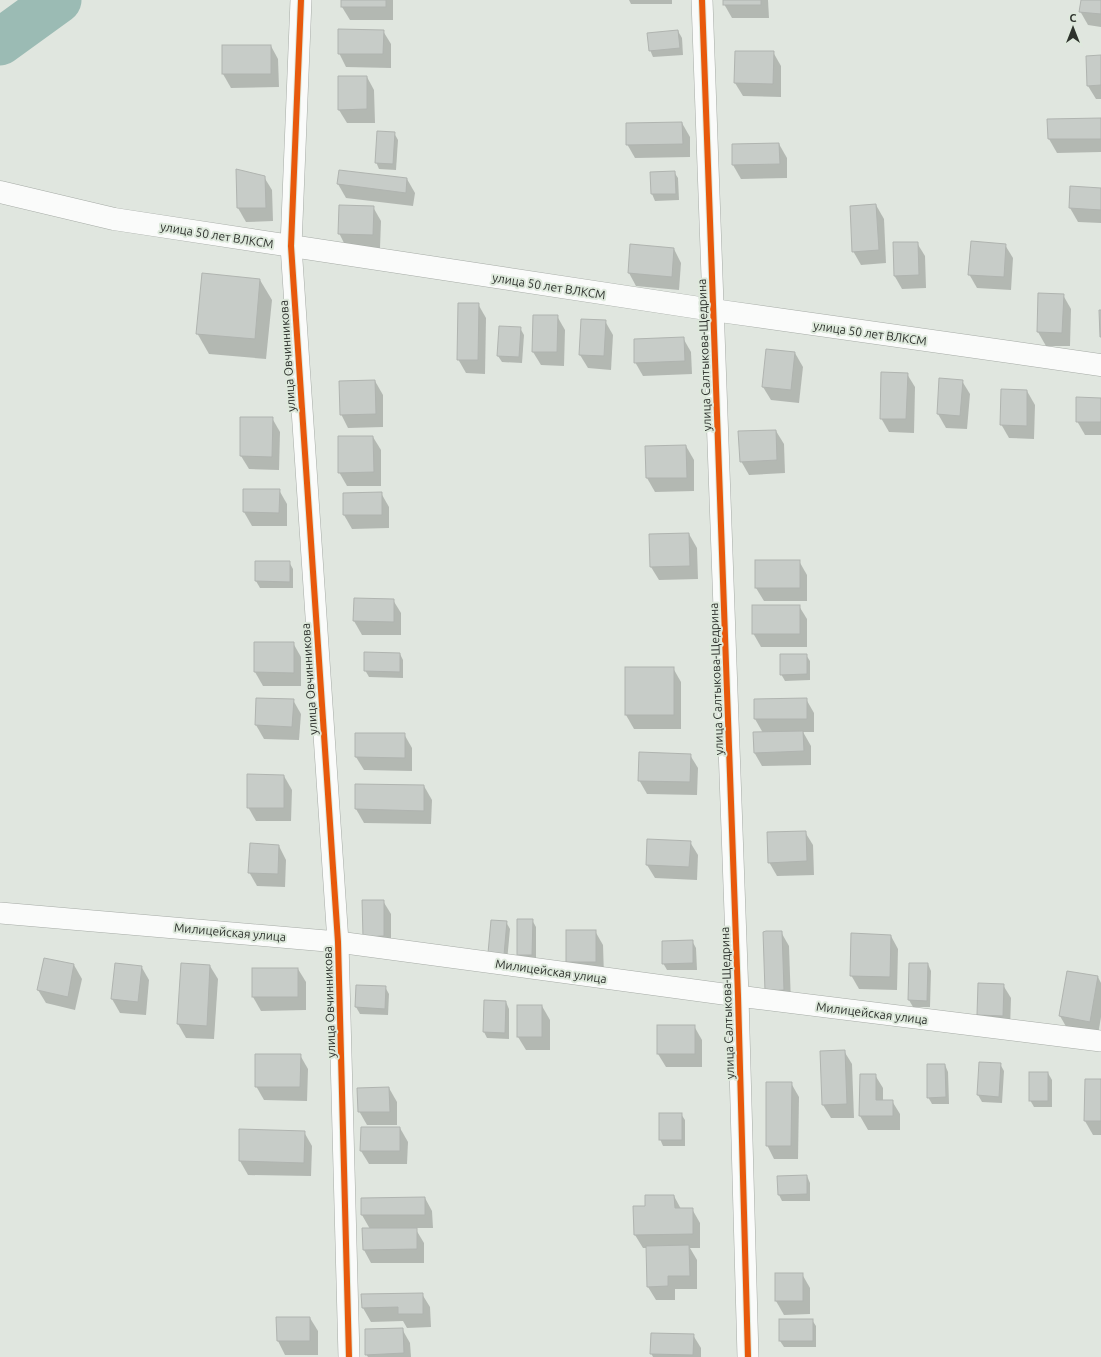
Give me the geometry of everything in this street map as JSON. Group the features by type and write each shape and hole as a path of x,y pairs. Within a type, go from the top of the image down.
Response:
{"main road":[{"name":"улица 50 лет ВЛКСМ","path":"0,192 114,219 713,310 1101,365"}],"street":[{"name":"улица Овчинникова","path":"301,0 291,246 338,942 349,1357"},
{"name":"улица Салтыкова-Щедрина","path":"702,0 738,996 748,1357"},
{"name":"Милицейская улица","path":"0,913 338,942 738,996 1101,1041"}],"building":[{"path":"341,0 386,0 386,7 341,7"},
{"path":"723,0 761,0 761,5 723,5"},
{"path":"1081,0 1101,0 1101,14 1079,12"},
{"path":"338,29 384,30 383,54 338,54"},
{"path":"678,30 680,48 649,51 647,33"},
{"path":"222,45 271,45 271,74 222,74"},
{"path":"735,51 774,51 773,84 734,83"},
{"path":"1101,55 1101,85 1087,86 1086,56"},
{"path":"338,76 367,76 367,109 338,110"},
{"path":"1101,118 1101,139 1048,139 1047,119"},
{"path":"682,122 683,144 626,145 626,123"},
{"path":"377,131 395,132 393,164 375,163"},
{"path":"779,143 780,164 732,165 732,144"},
{"path":"236,169 265,176 266,208 237,208"},
{"path":"339,170 407,178 406,193 337,184"},
{"path":"675,171 676,194 651,194 650,172"},
{"path":"1070,186 1101,188 1101,210 1069,208"},
{"path":"876,204 879,250 852,252 850,206"},
{"path":"339,205 374,206 373,235 338,234"},
{"path":"971,241 1006,244 1004,277 968,275"},
{"path":"893,242 918,242 919,275 894,276"},
{"path":"630,244 674,248 672,277 628,273"},
{"path":"202,273 260,279 255,339 196,334"},
{"path":"1038,293 1064,294 1062,333 1037,332"},
{"path":"458,303 479,303 478,360 457,360"},
{"path":"1099,310 1101,310 1101,337 1100,337"},
{"path":"533,315 558,315 557,352 532,352"},
{"path":"581,319 606,320 604,356 579,355"},
{"path":"499,326 521,327 519,357 497,356"},
{"path":"684,337 685,361 634,363 634,339"},
{"path":"766,349 795,352 791,390 762,387"},
{"path":"881,372 908,373 906,419 880,419"},
{"path":"939,378 963,380 960,416 937,414"},
{"path":"375,380 376,414 340,415 339,381"},
{"path":"1001,389 1027,390 1027,426 1000,425"},
{"path":"1076,397 1101,398 1101,422 1076,422"},
{"path":"240,417 273,417 272,457 240,456"},
{"path":"776,430 777,460 740,462 738,431"},
{"path":"338,436 373,436 374,472 338,473"},
{"path":"686,445 687,478 646,478 645,446"},
{"path":"243,489 280,489 279,513 243,512"},
{"path":"382,492 382,515 343,515 343,493"},
{"path":"689,533 690,566 650,567 649,534"},
{"path":"755,560 800,560 800,588 755,588"},
{"path":"255,561 290,561 290,582 255,581"},
{"path":"354,598 394,599 394,622 353,621"},
{"path":"752,605 800,605 800,634 752,634"},
{"path":"254,642 294,642 294,673 254,672"},
{"path":"364,652 400,653 400,672 364,671"},
{"path":"780,654 807,654 807,674 780,675"},
{"path":"625,667 674,667 674,715 625,715"},
{"path":"256,698 294,699 292,727 255,725"},
{"path":"807,698 807,719 754,719 754,699"},
{"path":"803,731 804,751 754,753 753,732"},
{"path":"355,733 405,733 405,758 355,757"},
{"path":"639,752 691,754 690,782 638,781"},
{"path":"247,774 284,775 284,808 247,808"},
{"path":"355,784 424,785 424,811 355,809"},
{"path":"806,831 807,861 768,863 767,832"},
{"path":"647,839 691,841 689,867 646,865"},
{"path":"250,843 279,845 278,874 248,873"},
{"path":"362,900 384,900 384,936 363,937"},
{"path":"517,919 533,919 532,955 517,955"},
{"path":"491,920 507,921 504,955 488,953"},
{"path":"566,930 596,930 596,962 566,962"},
{"path":"782,931 784,990 765,991 763,932"},
{"path":"851,933 891,935 890,977 850,976"},
{"path":"693,940 693,963 662,964 662,941"},
{"path":"44,958 74,964 68,997 37,990"},
{"path":"115,963 142,966 138,1002 111,999"},
{"path":"181,963 210,965 207,1026 177,1024"},
{"path":"909,963 928,963 927,1001 908,1000"},
{"path":"252,968 298,968 298,997 252,997"},
{"path":"1067,971 1098,976 1090,1022 1059,1016"},
{"path":"978,983 1004,984 1003,1016 977,1015"},
{"path":"356,985 386,986 385,1009 355,1007"},
{"path":"484,1000 506,1001 505,1033 483,1032"},
{"path":"517,1005 542,1005 542,1037 517,1037"},
{"path":"657,1025 695,1025 695,1054 657,1054"},
{"path":"845,1050 847,1104 822,1105 820,1051"},
{"path":"255,1054 301,1054 300,1087 255,1087"},
{"path":"979,1062 1001,1063 999,1097 977,1095"},
{"path":"927,1064 945,1064 946,1097 927,1098"},
{"path":"1029,1072 1048,1072 1048,1101 1029,1101"},
{"path":"860,1074 876,1074 876,1100 893,1100 893,1116 859,1116"},
{"path":"1085,1079 1101,1079 1101,1121 1084,1121"},
{"path":"766,1082 792,1082 791,1146 766,1146"},
{"path":"389,1087 390,1112 358,1112 357,1088"},
{"path":"659,1113 682,1113 682,1140 659,1140"},
{"path":"361,1127 400,1127 400,1151 360,1151"},
{"path":"239,1129 305,1131 304,1163 239,1161"},
{"path":"807,1175 807,1194 778,1195 777,1176"},
{"path":"645,1195 674,1195 675,1208 693,1208 693,1234 634,1235 633,1206 645,1206"},
{"path":"425,1197 425,1215 361,1215 361,1198"},
{"path":"362,1228 417,1228 417,1249 363,1250"},
{"path":"689,1245 690,1276 668,1276 668,1286 647,1287 646,1246"},
{"path":"775,1273 803,1273 803,1301 775,1301"},
{"path":"423,1293 423,1314 398,1314 398,1307 362,1308 361,1294"},
{"path":"276,1317 310,1317 310,1341 277,1341"},
{"path":"779,1319 813,1319 813,1341 779,1341"},
{"path":"403,1328 404,1353 365,1355 365,1329"},
{"path":"651,1333 694,1334 693,1355 650,1354"}],"waterway":[{"path":"0,42 58,0"}],"cycle path":[{"path":"301,0 291,246 338,942 349,1357"},
{"path":"702,0 738,996 748,1357"}]}
